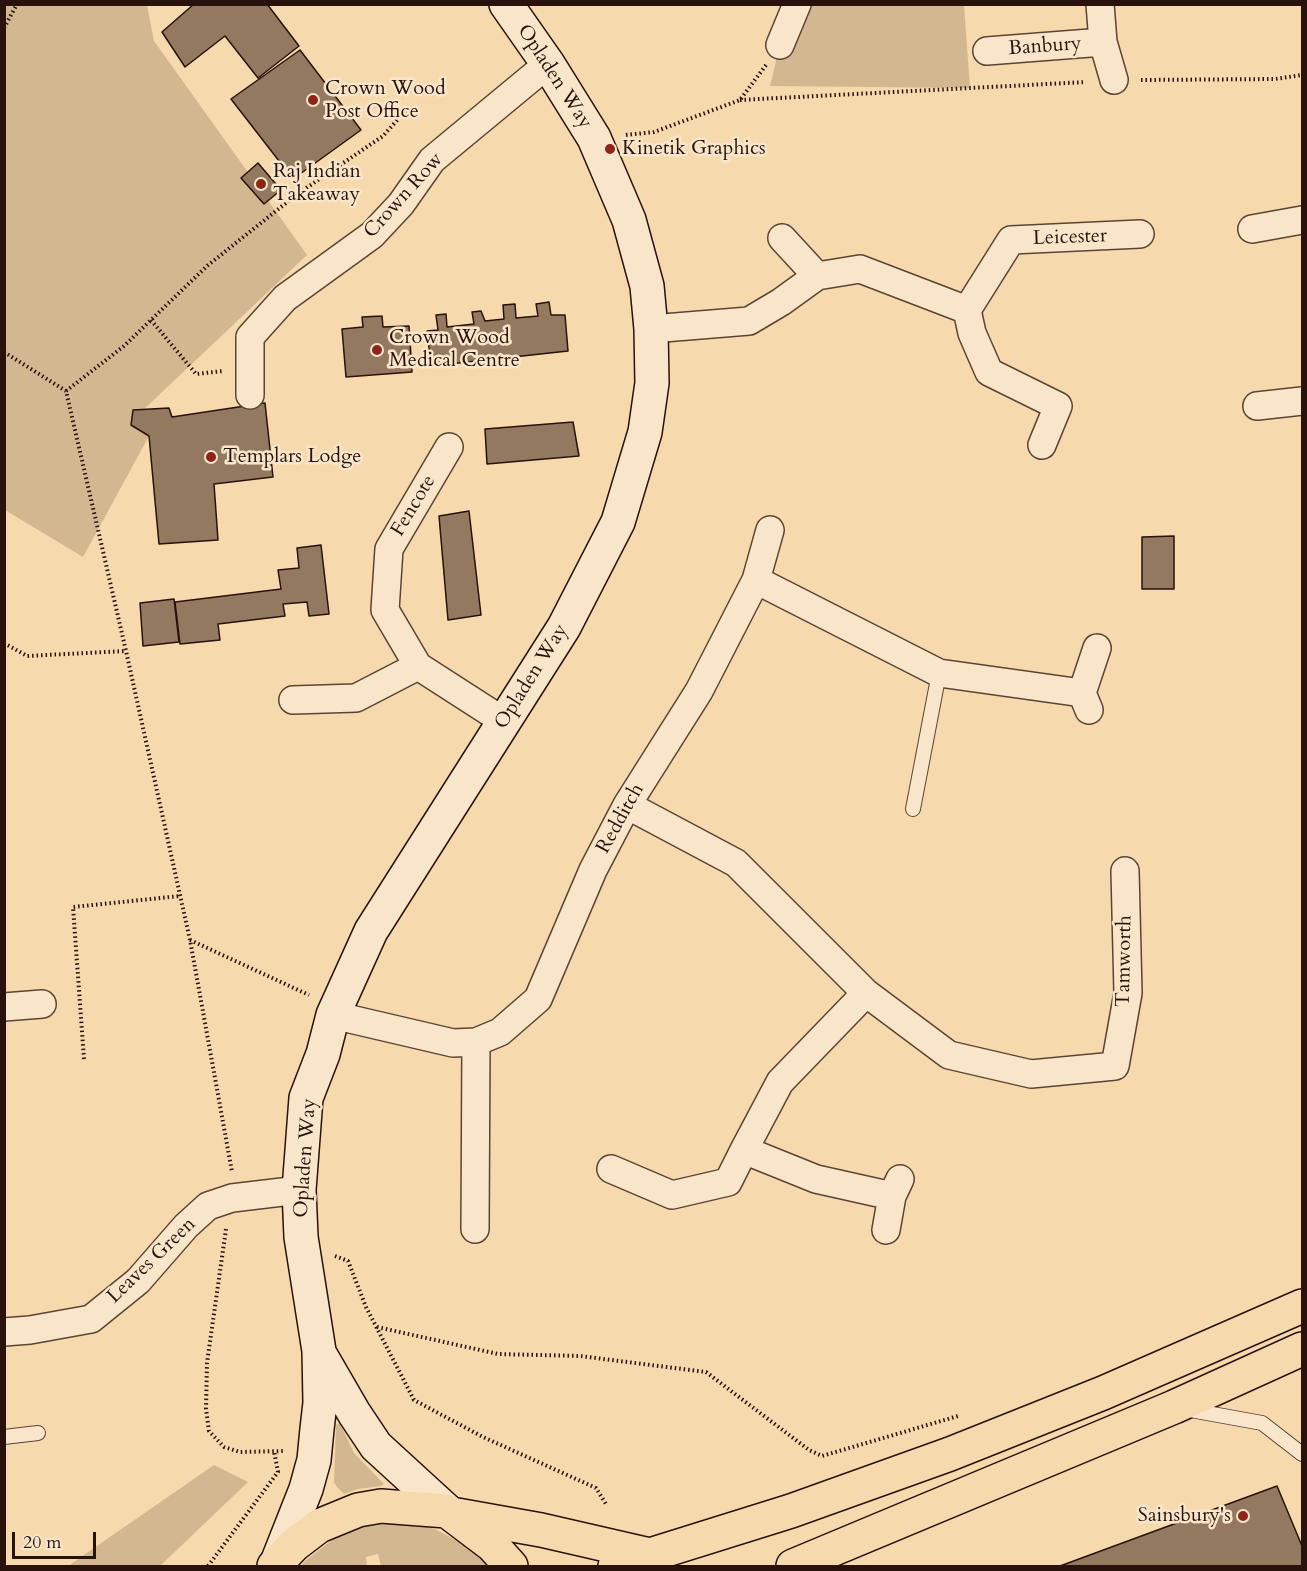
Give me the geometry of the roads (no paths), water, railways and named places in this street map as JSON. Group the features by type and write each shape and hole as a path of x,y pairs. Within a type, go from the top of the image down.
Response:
{"highway":[{"path":"615,1566 791,1511 950,1454 1113,1389 1302,1306"},
{"path":"793,1566 1174,1407 1302,1349"},
{"path":"275,1566 294,1545 319,1526 358,1510 381,1506 450,1513 541,1530 651,1555"},
{"path":"450,1513 492,1545 511,1566"}],"street":[{"name":"Opladen Way","path":"275,1566 306,1489 314,1460 320,1403 319,1351 303,1244 299,1190 306,1098 323,1054 324,1007 564,627 618,522 645,432 652,384 651,329 647,286 629,220 594,138 548,64 506,4"},
{"path":"780,45 797,4"},
{"name":"Banbury","path":"1100,4 1103,42 1114,80"},
{"name":"Banbury","path":"987,51 1103,42"},
{"name":"Crown Row","path":"250,395 250,337 285,298 372,236 401,204 432,160 548,64"},
{"path":"1252,229 1302,220"},
{"name":"Leicester","path":"967,310 1011,240 1140,234"},
{"path":"782,238 818,276"},
{"path":"651,329 749,321 818,276 860,269 967,310 972,333 989,372 1058,406 1042,445"},
{"path":"1257,406 1302,402"},
{"name":"Fencote","path":"449,447 389,549 385,610 418,666 505,722"},
{"name":"Redditch","path":"324,1007 453,1043 476,1042 501,1032 538,999 593,870 627,805 699,691 756,580 770,530"},
{"path":"756,580 939,673 1085,701 1097,648"},
{"path":"293,700 356,699 418,666"},
{"name":"Tamworth","path":"627,805 736,863 866,993 949,1055 1031,1074 1115,1066 1128,993 1125,871"},
{"path":"611,1169 672,1195 728,1182 780,1082 866,993"},
{"path":"4,1006 42,1004"},
{"path":"475,1229 476,1042"},
{"path":"744,1150 816,1179 896,1188 886,1230"},
{"name":"Leaves Green","path":"4,1332 30,1330 91,1319 138,1281 186,1226 208,1206 232,1198 299,1190"},
{"name":"Opladen Way","path":"319,1351 354,1413 376,1446 450,1513"}],"lane":[{"path":"913,808 939,673"},
{"path":"1174,1407 1262,1423 1302,1454"},
{"path":"4,1437 38,1433"}],"place":[{"name":"Crown Wood Post Office","path":"313,100"},
{"name":"Kinetik Graphics","path":"610,149"},
{"name":"Raj Indian Takeaway","path":"261,184"},
{"name":"Crown Wood Medical Centre","path":"377,350"},
{"name":"Templars Lodge","path":"211,457"},
{"name":"Sainsbury's","path":"1243,1516"}]}
